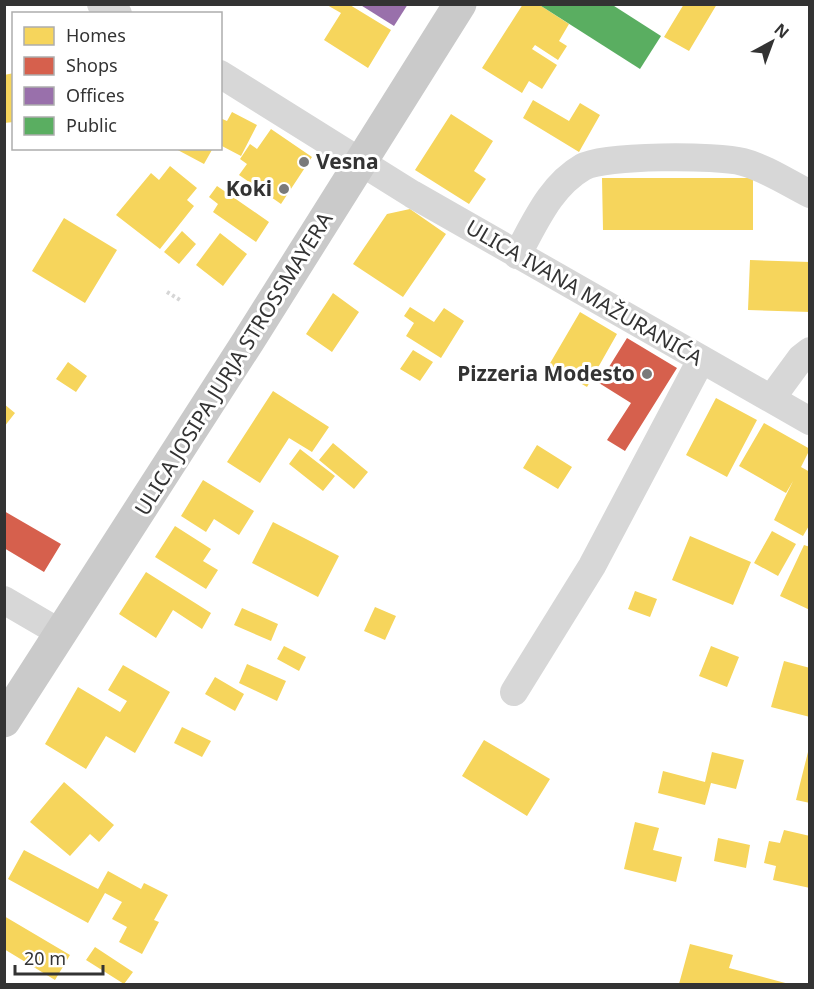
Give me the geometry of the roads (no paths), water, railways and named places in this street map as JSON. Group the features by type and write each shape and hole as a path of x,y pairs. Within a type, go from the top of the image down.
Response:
{"main road":[{"name":"ULICA JOSIPA JURJA STROSSMAYERA","path":"4,720 62,634 459,4"}],"street":[{"path":"101,4 115,12"},
{"name":"ULICA IVANA MAŽURANIĆA","path":"222,75 517,255 810,421"},
{"path":"517,255 551,195 582,168 596,161 636,157 741,161 810,194"},
{"path":"771,399 801,358 810,351"},
{"path":"514,692 592,566 701,360"},
{"path":"4,600 62,634"}],"place":[{"name":"Vesna","path":"304,162"},
{"name":"Koki","path":"284,189"},
{"name":"Pizzeria Modesto","path":"647,374"}]}
